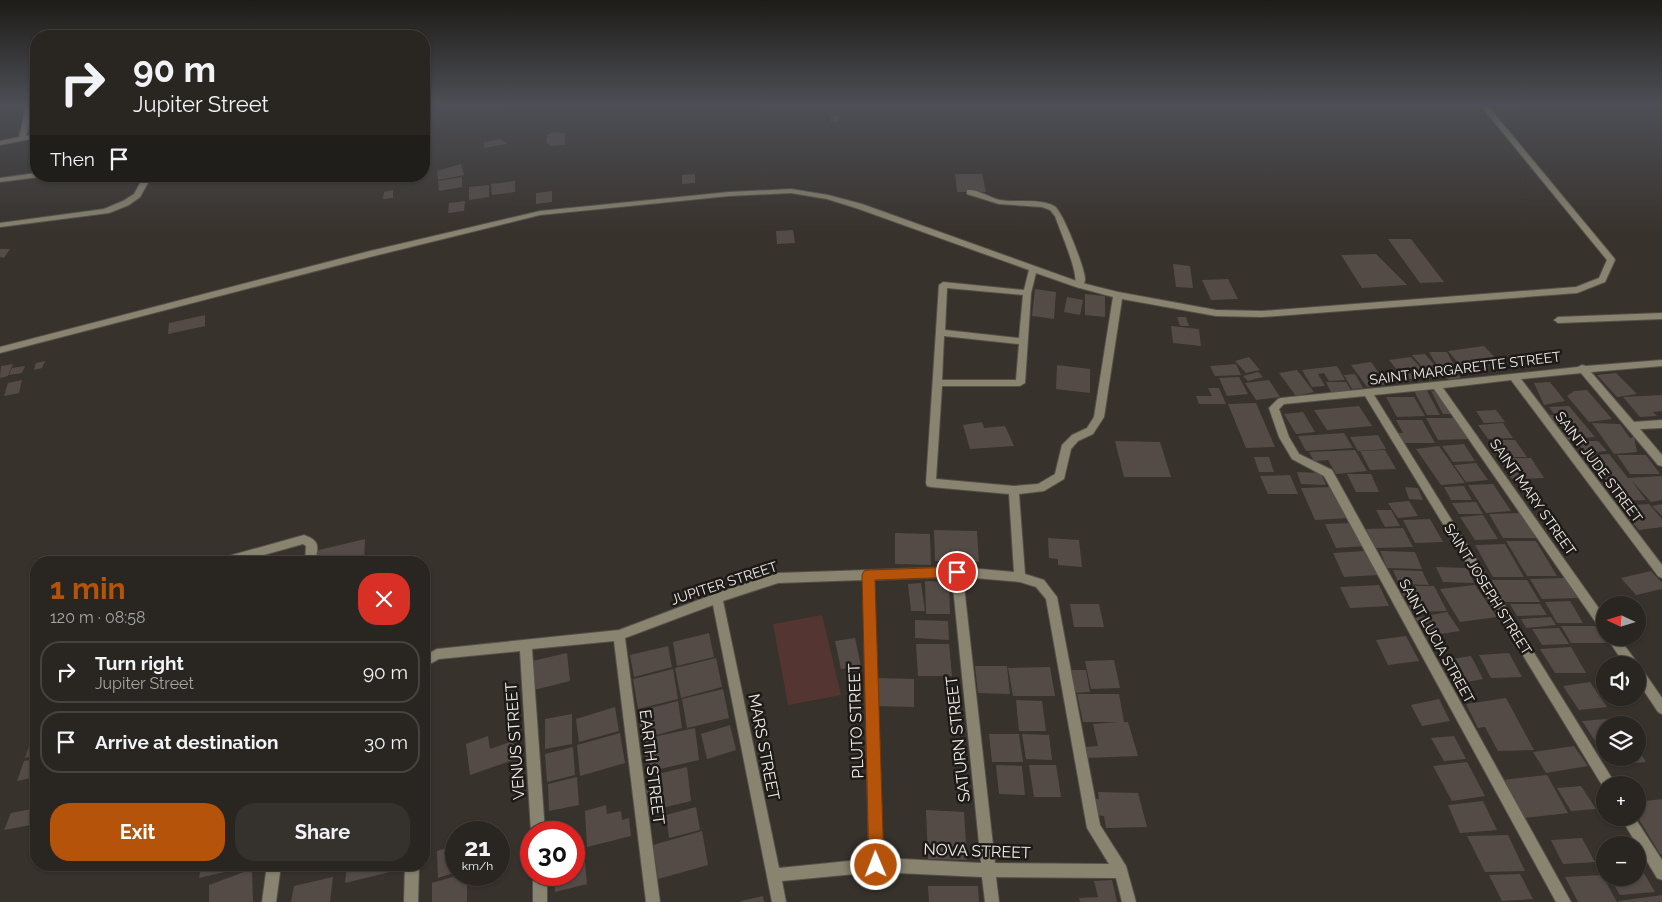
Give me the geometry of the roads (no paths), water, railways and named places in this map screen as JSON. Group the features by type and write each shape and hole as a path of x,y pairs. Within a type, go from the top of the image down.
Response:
{"street":[{"path":"0,350 370,254 540,213 729,194 791,191 828,197 1079,286 1198,311 1262,314 1577,290 1602,280 1611,260 1519,148"},
{"path":"0,180 30,176"},
{"path":"0,225 106,211 126,203 137,195 145,182"},
{"path":"970,192 999,202 1042,205 1053,208 1059,216 1081,278 1079,286"},
{"path":"937,383 1020,383 1027,292 1033,269"},
{"path":"1027,292 943,284 931,483 1014,490 1040,488 1060,476 1066,448 1076,438 1090,431 1099,417 1118,295"},
{"path":"1558,320 1662,316"},
{"path":"940,333 1023,342"},
{"name":"SAINT MARGARETTE STREET","path":"1274,408 1281,402 1368,394 1582,368 1662,363"},
{"path":"1582,368 1662,462"},
{"name":"SAINT JUDE STREET","path":"1514,377 1662,573"},
{"name":"SAINT MARY STREET","path":"1436,385 1596,613"},
{"name":"SAINT JOSEPH STREET","path":"1368,394 1602,776"},
{"name":"SAINT LUCIA STREET","path":"1274,408 1290,450 1299,460 1318,466 1328,472 1564,902"},
{"path":"1632,426 1662,424"},
{"path":"1014,490 1020,577"},
{"path":"246,556 304,539 312,544 311,556"},
{"name":"JUPITER STREET","path":"430,658 437,654 619,635 717,598 778,578 957,572 1020,577 1040,583 1051,597 1088,806 1094,828 1120,872"},
{"name":"SATURN STREET","path":"957,572 992,902"},
{"name":"PLUTO STREET","path":"868,575 876,865"},
{"name":"MARS STREET","path":"717,598 779,902"},
{"name":"EARTH STREET","path":"619,635 653,902"},
{"name":"VENUS STREET","path":"526,646 537,821"},
{"path":"1646,685 1662,708"},
{"path":"1633,826 1662,873"},
{"name":"NOVA STREET","path":"774,875 876,865 988,870 1120,872"},
{"path":"269,902 273,871"},
{"path":"411,902 412,871"},
{"path":"1120,872 1129,902"},
{"path":"540,886 540,902"}]}
